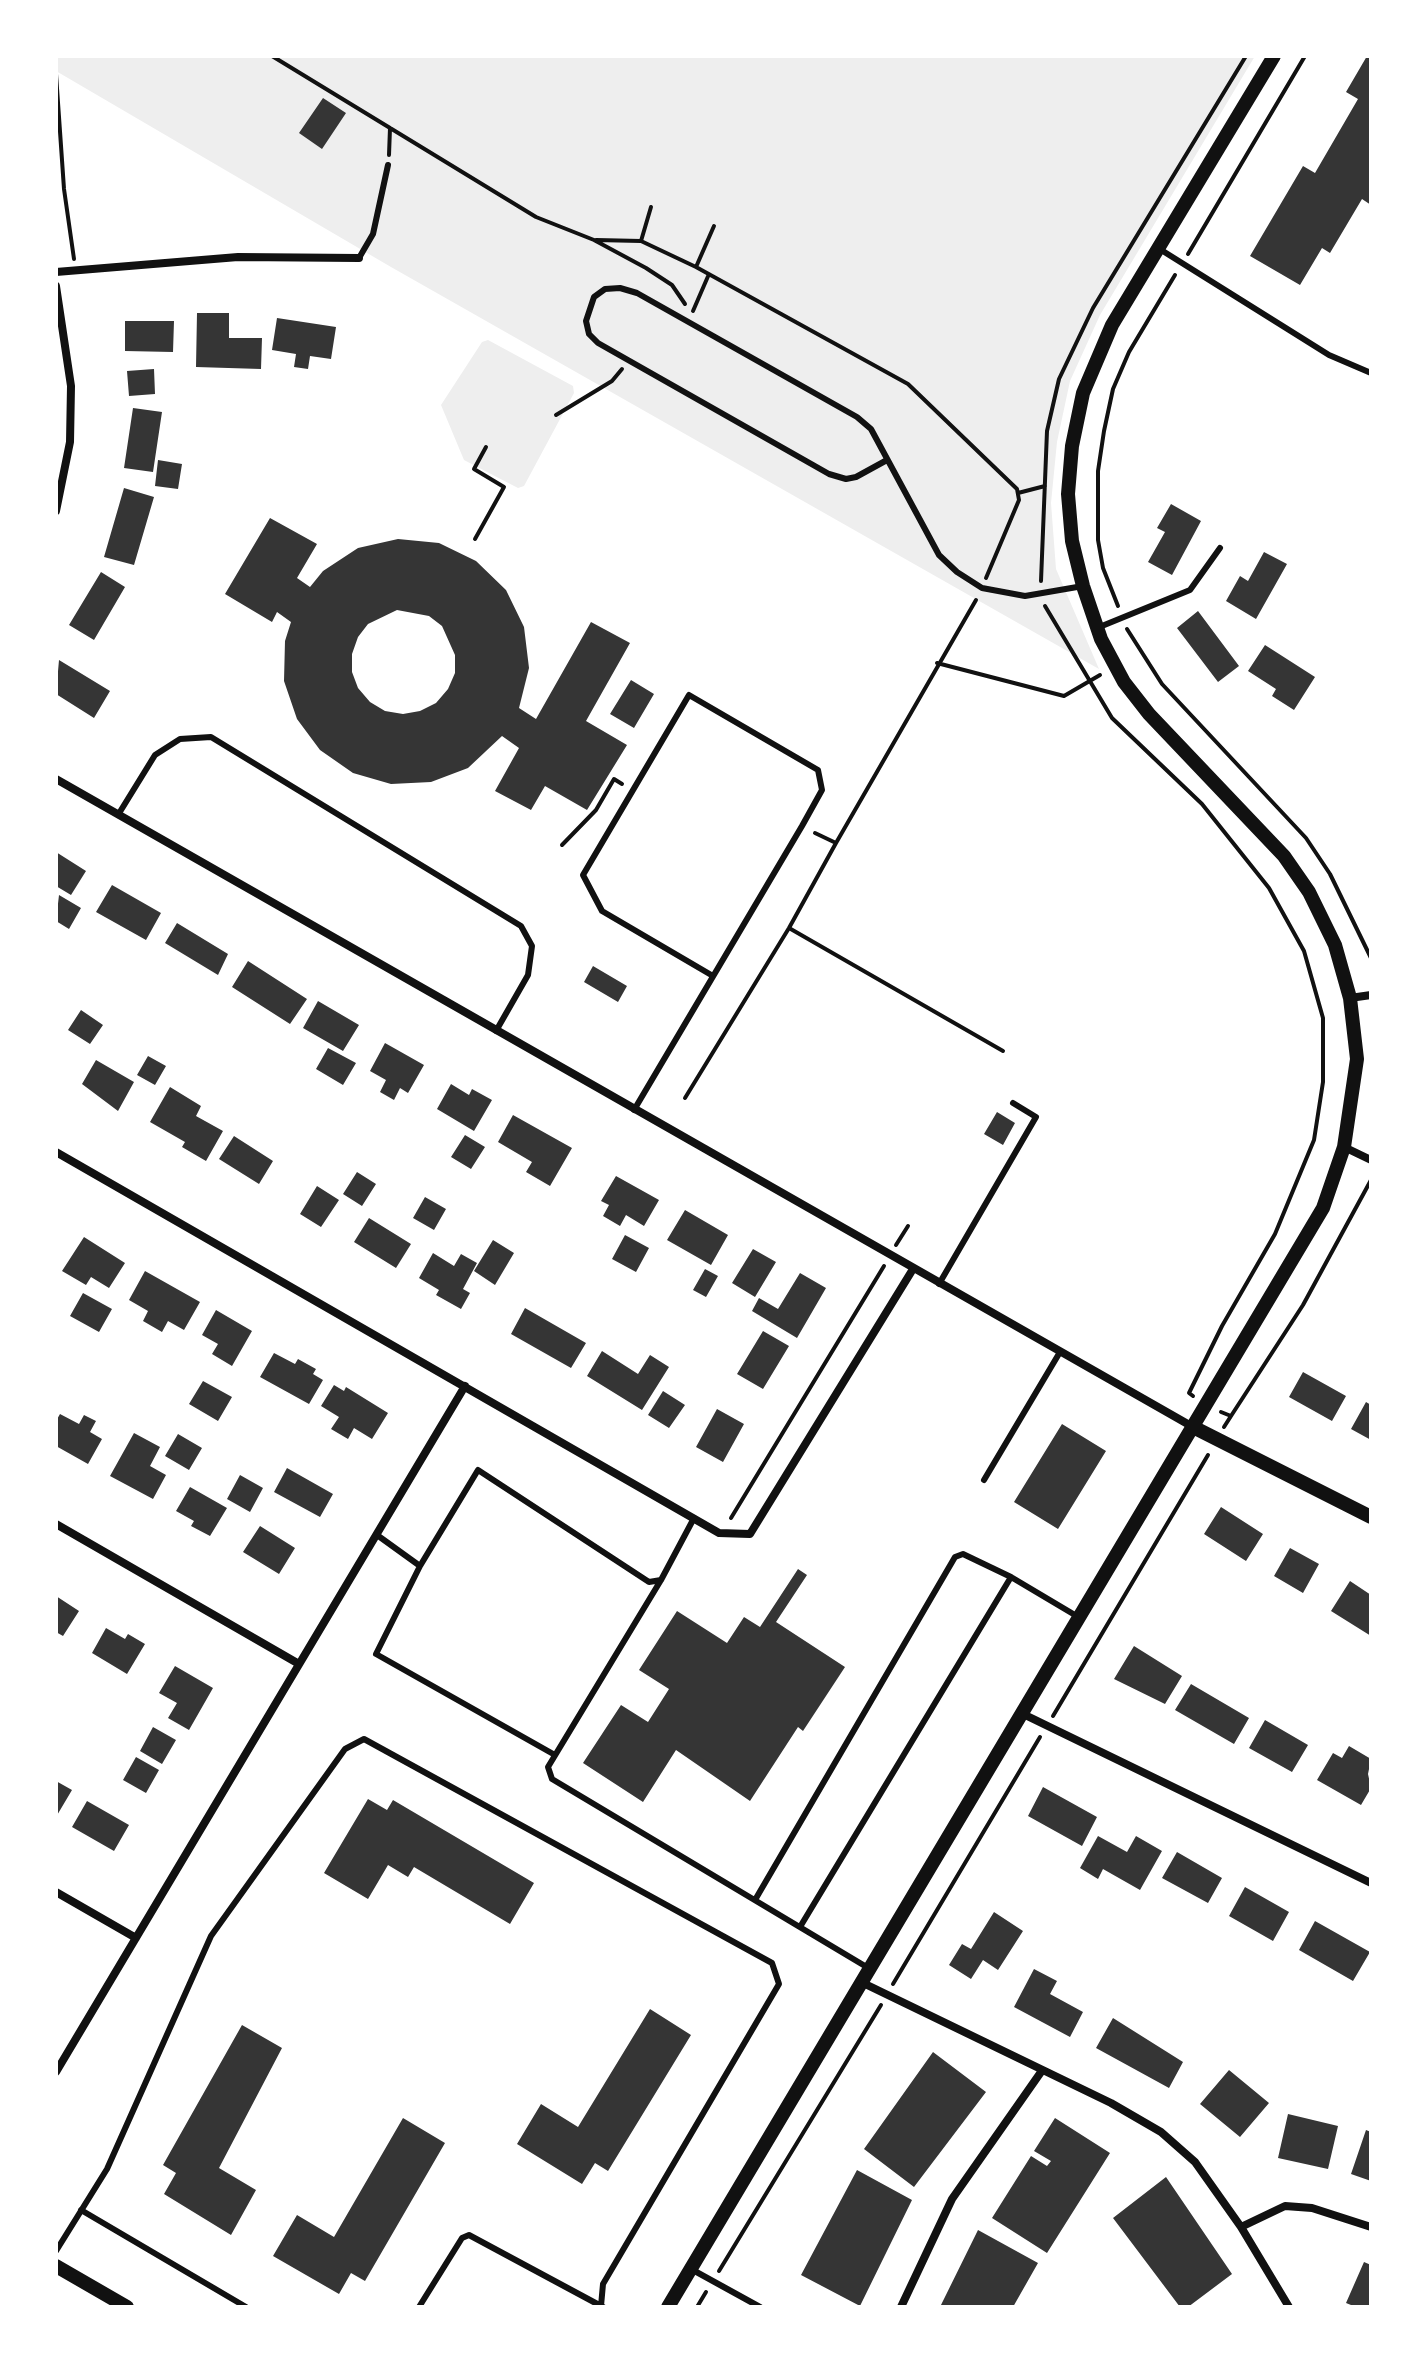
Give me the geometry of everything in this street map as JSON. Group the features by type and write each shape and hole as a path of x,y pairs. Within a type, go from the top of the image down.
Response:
{"street":[{"path":"668,2307 1323,1208 1344,1147 1357,1059 1350,998 1335,945 1309,892 1256,823 1149,714 1124,682 1097,628 1083,586 1072,541 1068,494 1072,446 1083,393 1112,325 1274,56"},
{"path":"56,272 238,257 359,258"},
{"path":"56,286 71,386 70,442 56,511"},
{"path":"56,779 1215,1440 1371,1517"},
{"path":"1350,998 1371,995"},
{"path":"1344,1147 1371,1160"},
{"path":"56,1152 719,1533 750,1534 913,1269"},
{"path":"56,2072 465,1386"},
{"path":"56,1524 299,1664"},
{"path":"1023,1714 1371,1883"},
{"path":"56,1892 136,1938"},
{"path":"866,1976 886,1996 1111,2103 1161,2132 1195,2162 1241,2227 1289,2307"},
{"path":"901,2307 952,2199 1041,2072"},
{"path":"1241,2227 1285,2206 1312,2208 1371,2227"},
{"path":"56,2266 127,2307"}],"lane":[{"path":"359,258 373,234 388,165"},
{"path":"1158,248 1329,355 1371,373"},
{"path":"887,460 856,477 846,479 829,474 629,361 589,334 586,321 594,297 605,289 620,288 637,293 857,417 871,429 939,555 957,572 982,588 1025,596 1083,586"},
{"path":"1097,628 1190,590 1220,548"},
{"path":"634,1110 802,826 822,790 818,770 689,695 583,875 602,911 713,976"},
{"path":"118,815 155,755 180,739 211,737 521,926 532,946 528,975 496,1031"},
{"path":"939,1284 1036,1117 1013,1103"},
{"path":"984,1480 1060,1352"},
{"path":"555,1755 376,1654 420,1566 478,1470 649,1582 661,1580"},
{"path":"694,1518 661,1580 548,1767 552,1779 800,1927 866,1976"},
{"path":"377,1535 420,1566"},
{"path":"755,1900 955,1557 963,1554 1011,1577 1081,1618"},
{"path":"800,1927 1011,1577"},
{"path":"56,2251 107,2169 211,1936 345,1749 364,1739 772,1963 779,1984 603,2284 602,2306 469,2235 462,2238 419,2307"},
{"path":"81,2210 246,2307"},
{"path":"691,2269 760,2307"}],"path":[{"path":"272,56 536,217 594,240 672,285 685,302 687,321"},
{"path":"1305,56 1129,352 1113,389 1098,471 1098,540 1103,568 1140,654 1162,684 1306,838 1350,911 1371,958"},
{"path":"56,74 64,189 75,270"},
{"path":"388,165 390,128"},
{"path":"641,241 651,207"},
{"path":"696,267 714,226"},
{"path":"594,240 641,241 696,267 908,384 1018,493 1019,500 982,588 789,928 685,1098"},
{"path":"687,321 702,296 709,274"},
{"path":"556,415 612,381 629,361"},
{"path":"475,539 504,487 474,469 486,447"},
{"path":"1018,493 1045,486"},
{"path":"937,663 1064,696 1089,681 1112,718 1202,804 1237,845 1269,888 1309,964 1323,1018 1323,1082 1314,1140 1275,1234 1222,1326 1189,1393 1231,1416"},
{"path":"562,845 596,810 614,779 632,790"},
{"path":"802,826 836,843"},
{"path":"789,928 1003,1051"},
{"path":"697,2307 886,1996 1215,1440 1303,1305 1371,1180"},
{"path":"719,1533 735,1513 908,1226"}],"shaded area":[{"path":"56,56 1255,56 1100,315 1070,381 1057,442 1051,503 1056,569 1099,669 391,267 56,71"},
{"path":"488,340 573,386 574,393 524,486 518,488 464,460 441,405 482,342"}],"building":[{"path":"1367,56 1371,56 1371,205 1362,199 1330,253 1322,248 1300,285 1250,256 1303,166 1315,173 1358,99 1346,92"},
{"path":"323,98 346,113 322,149 299,133"},
{"path":"197,313 229,313 229,338 262,338 261,369 196,367"},
{"path":"277,318 336,327 331,359 310,356 308,369 294,367 296,354 272,350"},
{"path":"125,321 174,321 173,352 125,351"},
{"path":"154,369 155,394 129,396 127,371"},
{"path":"133,408 162,412 153,472 124,468"},
{"path":"158,460 182,464 178,489 155,486"},
{"path":"124,488 154,497 134,565 104,557"},
{"path":"1171,504 1201,521 1172,575 1148,562 1165,532 1157,528"},
{"path":"270,518 317,544 297,578 310,587 323,571 358,548 398,539 439,543 476,561 506,590 524,627 529,668 519,708 536,719 591,622 630,643 586,721 627,745 587,810 545,786 531,810 495,791 519,748 502,736 468,768 431,782 391,784 353,773 320,750 297,719 284,681 285,641 291,622 277,612 272,622 225,594","holes":["397,610 429,616 442,626 455,655 455,673 448,689 436,703 420,711 403,714 385,711 370,702 358,688 352,672 352,654 358,637 368,624"]},
{"path":"1264,552 1287,564 1256,619 1226,601 1240,576 1248,581"},
{"path":"101,572 125,587 94,640 69,625"},
{"path":"1198,611 1239,666 1218,682 1177,628"},
{"path":"1265,645 1315,677 1294,710 1272,696 1276,689 1248,671"},
{"path":"59,660 110,691 94,718 56,694"},
{"path":"631,680 654,694 634,728 610,714"},
{"path":"56,852 86,871 71,895 56,886"},
{"path":"112,885 161,913 146,940 96,912"},
{"path":"59,895 81,908 69,929 56,921"},
{"path":"177,923 228,954 218,975 165,943"},
{"path":"248,961 307,999 290,1024 232,987"},
{"path":"593,966 627,986 618,1002 584,982"},
{"path":"318,1001 359,1025 343,1051 303,1028"},
{"path":"81,1010 103,1025 90,1044 68,1030"},
{"path":"385,1043 424,1065 408,1093 400,1088 394,1100 380,1092 386,1080 370,1071"},
{"path":"328,1048 356,1063 343,1085 316,1069"},
{"path":"148,1056 166,1066 155,1085 137,1075"},
{"path":"96,1060 134,1082 118,1111 82,1084"},
{"path":"451,1084 469,1095 472,1089 492,1100 474,1131 437,1109"},
{"path":"170,1087 201,1106 196,1116 223,1131 206,1161 182,1147 185,1142 150,1122"},
{"path":"997,1112 1015,1123 1003,1145 984,1134"},
{"path":"513,1115 572,1148 550,1186 526,1172 532,1162 498,1142"},
{"path":"465,1135 485,1147 471,1169 451,1157"},
{"path":"234,1136 273,1161 259,1184 219,1159"},
{"path":"357,1172 376,1184 362,1206 343,1194"},
{"path":"616,1176 659,1200 644,1226 626,1215 620,1226 603,1216 609,1205 601,1201"},
{"path":"317,1186 339,1200 321,1227 300,1214"},
{"path":"425,1197 446,1209 434,1230 413,1218"},
{"path":"685,1210 728,1235 711,1265 667,1240"},
{"path":"369,1218 411,1244 396,1268 354,1242"},
{"path":"625,1235 649,1248 636,1272 612,1259"},
{"path":"84,1237 125,1263 109,1288 91,1277 86,1285 62,1271"},
{"path":"493,1240 514,1253 495,1285 474,1271"},
{"path":"753,1249 776,1262 755,1297 732,1283"},
{"path":"433,1253 454,1266 461,1254 477,1263 463,1289 470,1293 461,1309 436,1295 439,1290 419,1278"},
{"path":"705,1269 718,1276 706,1297 693,1290"},
{"path":"145,1271 200,1302 184,1330 168,1321 162,1332 143,1321 148,1311 129,1300"},
{"path":"800,1273 826,1288 797,1338 752,1311 759,1298 778,1309"},
{"path":"83,1293 112,1309 99,1332 70,1316"},
{"path":"525,1308 586,1343 571,1368 511,1334"},
{"path":"216,1310 252,1331 232,1366 212,1354 218,1344 202,1335"},
{"path":"763,1331 789,1346 763,1389 737,1374"},
{"path":"602,1351 638,1374 650,1355 669,1367 642,1410 587,1376"},
{"path":"274,1353 295,1364 298,1359 316,1369 313,1374 323,1380 309,1404 260,1377"},
{"path":"1303,1372 1346,1396 1332,1421 1289,1397"},
{"path":"203,1381 232,1397 218,1421 189,1404"},
{"path":"334,1385 344,1391 346,1387 388,1413 372,1439 354,1428 348,1439 331,1429 339,1417 321,1406"},
{"path":"663,1391 685,1405 669,1428 648,1415"},
{"path":"1366,1402 1371,1405 1371,1440 1351,1429"},
{"path":"717,1409 744,1424 723,1462 696,1447"},
{"path":"60,1414 79,1424 84,1415 96,1421 90,1432 102,1439 88,1464 56,1446 56,1421"},
{"path":"1062,1424 1106,1451 1058,1529 1014,1502"},
{"path":"134,1433 160,1447 150,1466 166,1475 153,1499 110,1476"},
{"path":"178,1434 202,1448 189,1470 165,1456"},
{"path":"287,1468 333,1494 320,1517 274,1492"},
{"path":"240,1475 263,1488 250,1512 227,1499"},
{"path":"190,1487 227,1508 210,1536 191,1526 194,1521 176,1511"},
{"path":"1221,1507 1263,1534 1246,1561 1204,1534"},
{"path":"260,1526 295,1548 279,1574 243,1552"},
{"path":"1290,1548 1319,1564 1303,1593 1274,1576"},
{"path":"798,1569 807,1575 776,1622 845,1667 803,1731 798,1727 750,1801 676,1750 643,1802 583,1763 621,1705 648,1722 669,1689 639,1670 677,1611 727,1643 744,1617 760,1627"},
{"path":"1350,1581 1371,1595 1371,1636 1331,1611"},
{"path":"56,1596 79,1611 63,1636 56,1632"},
{"path":"106,1628 125,1639 128,1634 145,1644 127,1674 92,1653"},
{"path":"1134,1646 1182,1676 1165,1704 1114,1679"},
{"path":"175,1666 213,1688 189,1730 168,1718 177,1703 159,1693"},
{"path":"1191,1684 1249,1718 1234,1744 1175,1710"},
{"path":"1265,1720 1308,1745 1292,1772 1249,1748"},
{"path":"153,1727 176,1740 162,1764 140,1751"},
{"path":"1349,1746 1371,1759 1368,1774 1371,1788 1361,1805 1317,1780 1333,1753 1342,1758"},
{"path":"136,1757 159,1770 146,1793 123,1780"},
{"path":"56,1781 72,1790 56,1817"},
{"path":"1043,1787 1097,1817 1082,1846 1028,1816"},
{"path":"368,1799 387,1810 393,1800 534,1883 510,1924 414,1867 408,1877 388,1865 368,1899 324,1873"},
{"path":"87,1801 129,1825 114,1851 72,1827"},
{"path":"1098,1836 1127,1852 1136,1836 1162,1851 1140,1890 1103,1869 1098,1879 1080,1868"},
{"path":"1177,1852 1222,1878 1208,1903 1162,1878"},
{"path":"1245,1887 1289,1912 1273,1941 1229,1916"},
{"path":"994,1912 1023,1931 998,1970 983,1960 971,1979 949,1965 962,1944 971,1949"},
{"path":"1315,1921 1370,1952 1353,1981 1299,1950"},
{"path":"1034,1969 1057,1981 1050,1994 1083,2012 1070,2037 1014,2007"},
{"path":"650,2009 691,2035 608,2171 595,2163 582,2184 517,2144 541,2104 578,2127"},
{"path":"1113,2018 1183,2062 1169,2088 1096,2048"},
{"path":"242,2025 282,2048 219,2168 256,2190 231,2235 164,2194 176,2173 163,2165"},
{"path":"933,2052 986,2092 914,2187 864,2149"},
{"path":"1229,2070 1269,2103 1240,2137 1200,2104"},
{"path":"1288,2114 1338,2126 1328,2169 1278,2158"},
{"path":"403,2118 445,2143 365,2281 351,2273 339,2294 273,2256 297,2215 334,2237"},
{"path":"1055,2118 1110,2153 1047,2253 992,2218 1031,2156 1047,2166 1051,2161 1034,2151"},
{"path":"1366,2130 1371,2132 1371,2181 1351,2174"},
{"path":"857,2170 912,2200 860,2306 801,2275"},
{"path":"1166,2177 1232,2274 1188,2307 1180,2307 1113,2218"},
{"path":"978,2230 1038,2263 1013,2307 940,2307"},
{"path":"1364,2262 1371,2265 1371,2307 1356,2307 1346,2303"}]}
